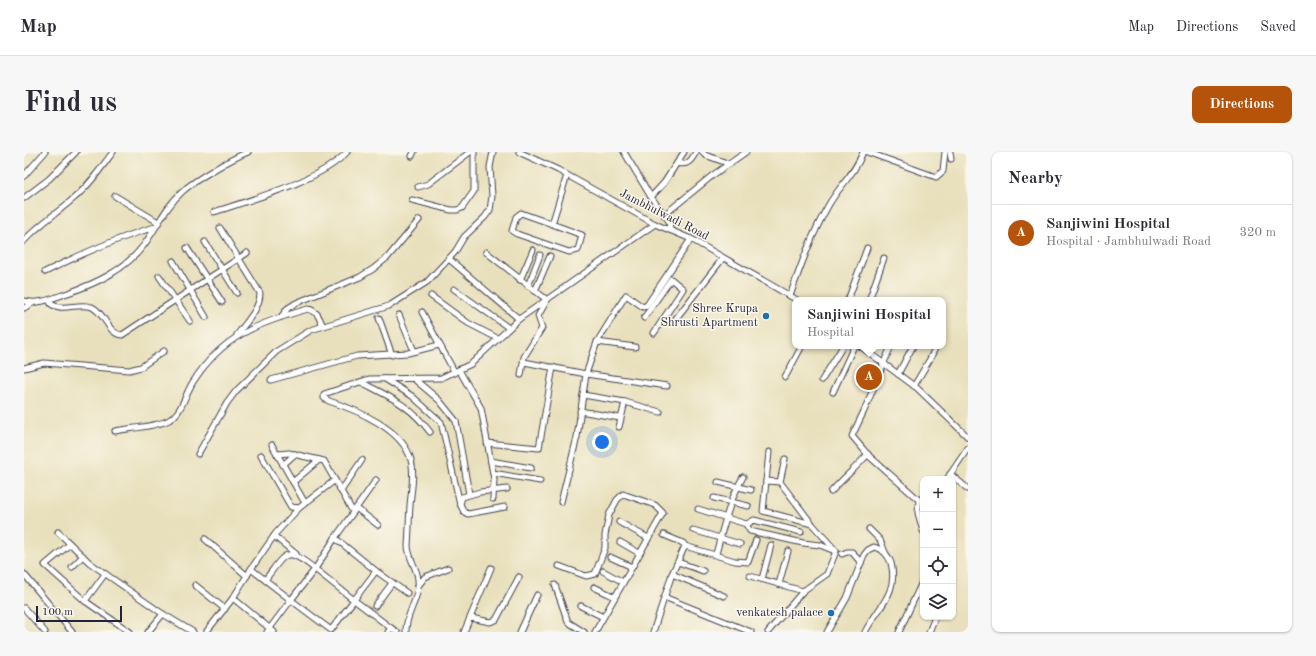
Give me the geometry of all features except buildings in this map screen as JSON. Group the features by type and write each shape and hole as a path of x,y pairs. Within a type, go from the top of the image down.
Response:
{"street":[{"path":"24,176 45,152"},
{"path":"24,198 49,179 76,152"},
{"path":"24,241 42,222 74,199 93,179 113,152"},
{"path":"24,308 33,303 49,300 96,283 112,274 143,246 156,225 184,191 248,152"},
{"path":"214,212 302,180 336,162 347,152"},
{"path":"418,187 428,184 470,152"},
{"path":"412,200 451,210 462,208 474,191 474,152"},
{"path":"198,454 227,403 246,381 278,351 311,330 390,306 427,282 449,259 464,237 485,217 490,210 492,196 490,167 493,152"},
{"name":"Jambhulwadi Road","path":"519,152 568,175 655,224 691,239 790,296"},
{"path":"624,152 651,197 670,223 670,230"},
{"path":"651,197 664,183 684,152"},
{"path":"677,163 685,165 689,163 696,152"},
{"path":"702,152 704,155 730,164"},
{"path":"664,214 713,175 746,152"},
{"path":"790,296 805,253 828,206 854,171 862,152"},
{"path":"867,152 936,177 943,171 945,152"},
{"path":"950,152 951,159"},
{"path":"552,224 568,175"},
{"path":"115,196 156,225"},
{"path":"521,213 552,224 582,235 578,250 569,252 512,231 516,217 521,213"},
{"path":"280,318 288,308 296,303 360,277 374,269 388,257 419,220"},
{"path":"406,632 418,586 418,572 409,558 408,546 413,475 411,459 403,444 390,430 372,419 324,398 324,394 369,379 441,378 471,364 519,319 655,224"},
{"path":"46,272 104,245 156,225"},
{"path":"220,228 260,293 260,300 236,336"},
{"path":"561,502 576,437 586,374 597,342 626,295 645,306 668,275 691,239"},
{"path":"205,242 237,294"},
{"path":"187,248 222,302"},
{"path":"849,297 867,248"},
{"path":"520,280 533,250"},
{"path":"486,252 547,300"},
{"path":"49,300 51,304 58,307 82,306 94,308 115,333 122,335 247,253"},
{"path":"528,286 540,254"},
{"path":"535,291 550,256"},
{"path":"674,321 723,258"},
{"path":"870,297 884,258"},
{"path":"449,259 519,319"},
{"path":"173,261 206,317"},
{"path":"654,332 683,289 668,275"},
{"path":"159,276 190,321"},
{"path":"644,318 671,279"},
{"path":"454,289 509,328"},
{"path":"431,296 468,323 497,338"},
{"path":"521,375 529,347 542,328 538,316 548,301 547,300"},
{"path":"24,301 33,303"},
{"path":"115,431 160,424 175,416 192,383 203,367 220,349 236,336 253,327 308,309 314,310 318,314 323,326"},
{"path":"422,312 438,344 481,408 493,473 493,498"},
{"path":"399,316 414,351"},
{"path":"379,318 392,355"},
{"path":"597,342 634,347"},
{"path":"271,380 357,356 392,355 414,351 438,344"},
{"path":"785,377 800,349"},
{"path":"822,380 841,349"},
{"path":"833,392 853,349"},
{"path":"864,349 914,386 968,436"},
{"path":"890,349 852,436 868,454 920,499"},
{"path":"898,374 911,349"},
{"path":"914,386 935,349"},
{"path":"24,368 44,363 129,370 140,367 164,351"},
{"path":"524,362 586,374 667,386"},
{"path":"487,442 539,448 553,367"},
{"path":"384,378 412,396 441,422 460,504 464,512 468,514 505,508"},
{"path":"413,378 440,400 456,421 469,494"},
{"path":"361,382 395,399 412,411 430,432"},
{"path":"583,395 625,402 660,412"},
{"path":"619,427 625,402"},
{"path":"580,411 620,418"},
{"path":"272,445 305,503"},
{"path":"968,448 950,474 968,489"},
{"path":"769,452 763,511 812,524"},
{"path":"277,454 295,454 324,461 341,491 355,510 378,526"},
{"path":"283,464 295,454"},
{"path":"831,492 843,478 857,468 868,454"},
{"path":"261,455 291,507 299,508"},
{"path":"780,482 785,459"},
{"path":"293,482 319,460"},
{"path":"341,491 362,460"},
{"path":"491,461 531,468"},
{"path":"493,473 540,481"},
{"path":"716,554 725,518 743,477"},
{"path":"208,632 233,598 274,536 299,508 335,480"},
{"path":"233,598 270,631 291,600 315,569 376,480"},
{"path":"766,481 780,482 812,524 836,551"},
{"path":"718,482 737,488 751,490"},
{"path":"460,504 462,497 469,494 507,489"},
{"path":"559,566 586,576 595,574 605,548 604,535 609,515 617,500 623,494 656,505 663,513 595,632"},
{"path":"714,498 748,506"},
{"path":"920,504 918,513 920,520"},
{"path":"698,509 747,524 754,520 800,532"},
{"path":"618,522 648,538"},
{"path":"747,524 750,531 803,543 820,545 836,551"},
{"path":"865,632 891,591 894,582 894,575 889,557 880,540 869,529"},
{"path":"693,530 740,544"},
{"path":"58,532 83,556 105,574 163,614 193,632"},
{"path":"664,534 683,543 685,546 716,554 735,561 748,562 756,540"},
{"path":"274,536 390,630 397,632"},
{"path":"335,538 407,594"},
{"path":"204,539 247,576"},
{"path":"620,542 639,553"},
{"path":"70,544 45,565 86,601 130,632"},
{"path":"762,579 771,545"},
{"path":"659,632 653,631 672,574 685,546"},
{"path":"827,632 847,598 864,555 871,548 885,552"},
{"path":"779,584 788,551"},
{"path":"768,632 803,591 827,574 836,551"},
{"path":"842,554 852,552 861,563"},
{"path":"265,580 283,556 290,553 299,556"},
{"path":"72,567 83,556"},
{"path":"610,557 632,567"},
{"path":"678,562 703,571"},
{"path":"418,586 425,577 448,568"},
{"path":"464,632 491,568"},
{"path":"251,569 332,631 376,571"},
{"path":"602,571 623,582"},
{"path":"24,574 72,632"},
{"path":"86,601 105,574"},
{"path":"672,574 724,596"},
{"path":"750,576 803,591"},
{"path":"471,618 490,622 496,620 519,577"},
{"path":"374,606 392,583"},
{"path":"899,632 921,584"},
{"path":"195,585 225,609"},
{"path":"556,585 568,622 584,632"},
{"path":"594,587 615,597"},
{"path":"520,632 537,595"},
{"path":"664,597 751,632"},
{"path":"581,606 603,617"},
{"path":"24,608 45,632"},
{"path":"148,632 163,614"},
{"path":"929,632 934,620"}],"place":[{"name":"Shree Krupa Shrusti Apartment","path":"766,316"},
{"name":"Sanjiwini Hospital","path":"869,377"},
{"name":"venkatesh palace","path":"831,613"}]}
